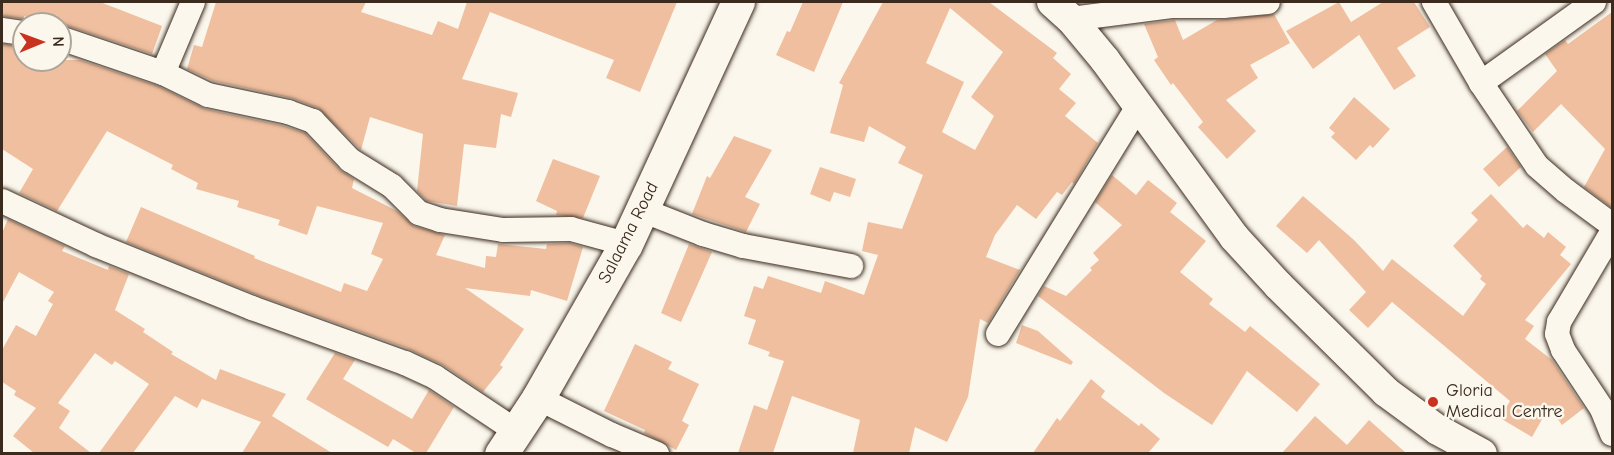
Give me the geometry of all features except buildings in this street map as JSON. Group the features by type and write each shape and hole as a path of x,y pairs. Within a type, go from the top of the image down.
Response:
{"main road":[{"name":"Salaama Road","path":"509,442 538,398 627,244 738,2"}],"street":[{"path":"163,73 193,2"},
{"path":"1061,10 1268,2"},
{"path":"1434,2 1480,83 1537,166 1612,225"},
{"path":"1480,83 1594,2"},
{"path":"1061,10 1138,106 1234,237 1278,285 1386,392 1438,430 1482,453"},
{"path":"72,42 163,73 208,96 288,112 313,121 350,160 392,186 419,213 440,220 502,230 572,230 627,244"},
{"path":"998,334 1138,106"},
{"path":"2,201 107,250 252,308 405,363 435,377 509,442"},
{"path":"642,210 703,234 743,246 851,266"},
{"path":"1612,232 1559,322 1557,334 1563,350 1602,409 1612,434"},
{"path":"538,398 612,435 657,453"}],"place":[{"name":"Gloria Medical Centre","path":"1433,402"}]}
